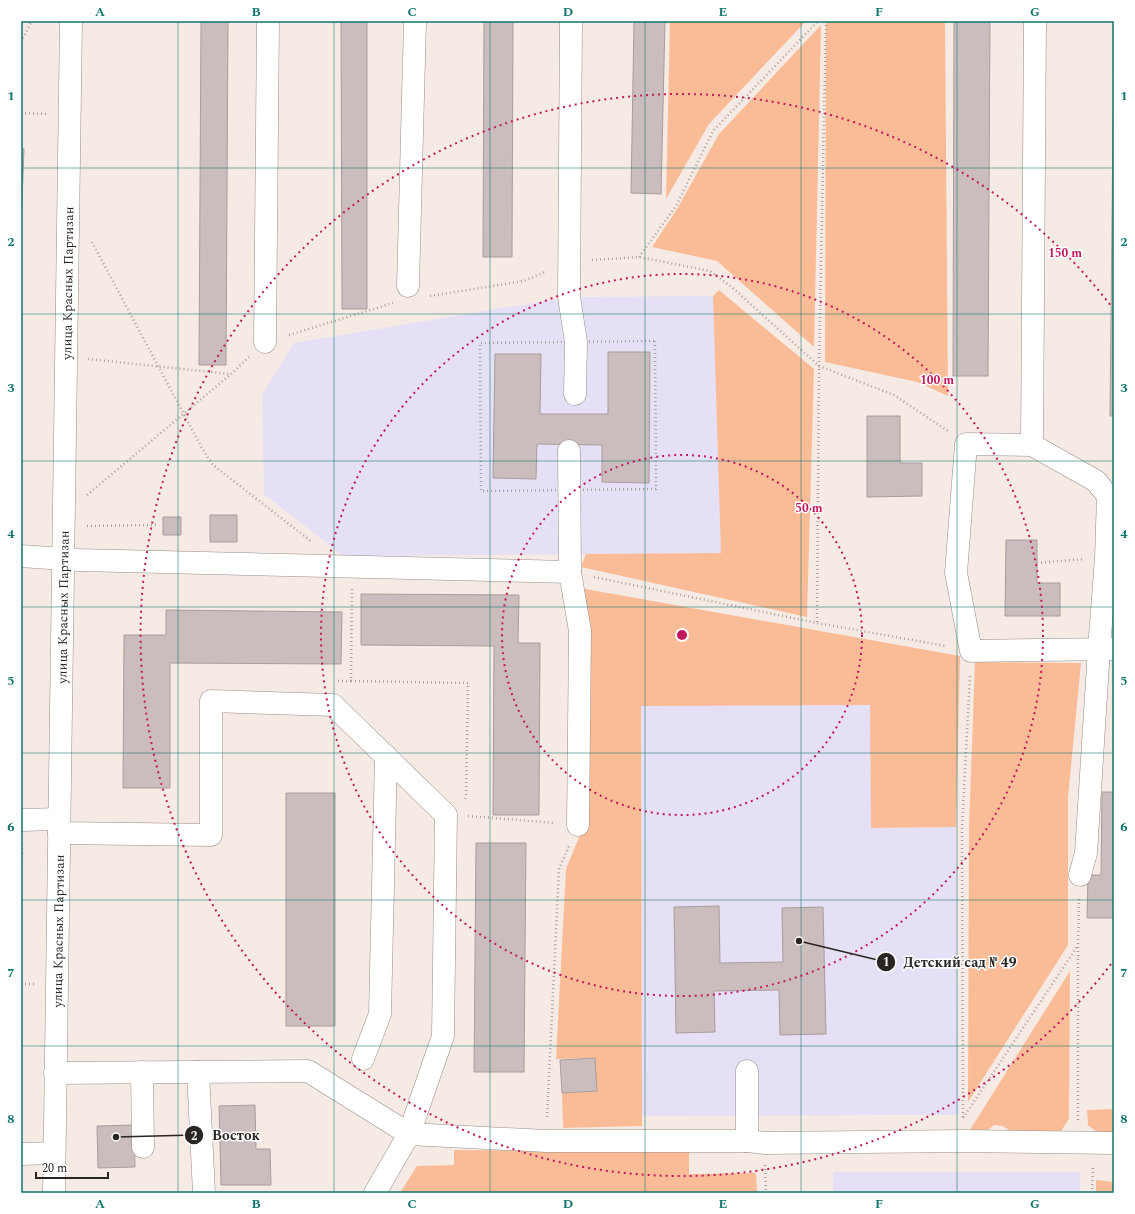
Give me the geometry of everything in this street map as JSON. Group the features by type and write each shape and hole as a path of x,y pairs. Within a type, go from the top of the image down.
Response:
{"street":[{"name":"улица Красных Партизан","path":"54,1193 71,21"},
{"path":"265,342 268,21"},
{"path":"411,295 415,21"},
{"path":"571,21 569,297 576,342 575,394"},
{"path":"1032,445 1035,21"},
{"path":"1080,876 1086,853 1107,649 1106,558 1108,496 1096,481 1032,445 966,444 956,573 971,651 1107,649"},
{"path":"569,451 570,572 580,631 578,825"},
{"path":"21,556 63,559 570,572"},
{"path":"21,828 59,826 210,835 211,701 333,705 446,815 442,1036 409,1134 375,1193"},
{"path":"363,1060 380,1014 386,756"},
{"path":"55,1073 308,1071 409,1134 546,1141 765,1143 956,1141 1114,1143"},
{"path":"747,1071 747,1142"},
{"path":"142,1072 143,1147"},
{"path":"198,1072 204,1193"},
{"path":"21,1154 54,1153"}],"path":[{"path":"21,42 32,21"},
{"path":"639,257 676,206 713,131 818,21"},
{"path":"817,623 819,366 826,21"},
{"path":"89,237 203,450 213,465 317,546"},
{"path":"265,342 411,295 524,281 569,262 639,257 710,271 734,289 819,366 894,395 966,444"},
{"path":"81,358 231,374 82,500"},
{"path":"86,526 156,524"},
{"path":"1037,563 1106,558"},
{"path":"570,572 817,623 971,651 962,828 963,1118 1078,946"},
{"path":"446,815 578,825 559,869 546,1141"},
{"path":"21,828 21,909"},
{"path":"1078,1143 1078,946 1080,876"}],"shaded area":[{"path":"670,21 806,21 709,124 666,199"},
{"path":"826,21 945,21 948,396 917,382 825,362"},
{"path":"821,25 814,347 717,261 652,247 677,209 719,134"},
{"path":"719,290 814,369 807,617 581,567 586,554 721,553 713,296"},
{"path":"713,296 722,553 343,556 264,494 262,395 294,343 569,297"},
{"path":"580,588 960,656 956,827 871,828 870,705 641,706 642,1126 563,1128 562,1093 597,1091 594,1058 556,1059 566,869 587,818 591,694"},
{"path":"975,662 1081,663 1068,797 1068,945 968,1102 969,827"},
{"path":"641,705 871,705 871,828 956,827 959,1115 642,1116"},
{"path":"1070,971 1069,1119 1059,1134 1015,1134 1003,1126 994,1125 984,1133 968,1133"},
{"path":"1114,1109 1114,1133 1098,1133 1088,1125 1087,1110"},
{"path":"454,1150 689,1152 689,1174 756,1173 757,1193 400,1193 417,1166 454,1165"},
{"path":"833,1172 1080,1172 1080,1193 833,1193"},
{"path":"1096,1180 1114,1182 1114,1193 1096,1193"}],"building":[{"path":"201,21 228,21 226,365 199,365"},
{"path":"341,21 367,21 367,309 342,309"},
{"path":"484,21 513,21 512,257 483,257"},
{"path":"634,21 665,21 661,194 631,193"},
{"path":"954,21 990,21 988,376 953,376"},
{"path":"1114,21 1114,416 1110,416"},
{"path":"21,149 24,149 21,229"},
{"path":"608,352 650,352 649,483 602,482 602,445 537,444 536,479 493,478 495,354 541,354 540,414 608,414"},
{"path":"867,416 900,416 900,463 922,463 922,496 867,497"},
{"path":"210,515 237,515 237,542 210,542"},
{"path":"163,517 181,517 181,535 163,535"},
{"path":"1006,540 1037,540 1037,583 1060,583 1060,616 1005,616"},
{"path":"361,594 519,595 518,643 540,643 539,815 493,815 494,646 361,645"},
{"path":"166,610 342,612 341,664 170,663 170,788 123,788 124,635 166,635"},
{"path":"1102,792 1114,792 1114,918 1087,918 1088,875 1101,875"},
{"path":"286,793 335,793 335,1026 286,1026"},
{"path":"476,843 526,843 524,1072 474,1072"},
{"path":"719,906 720,963 783,962 782,908 823,907 826,1034 780,1035 779,990 714,991 715,1032 676,1033 674,907"},
{"path":"595,1058 597,1091 562,1093 560,1060"},
{"path":"255,1105 256,1149 270,1149 271,1185 221,1185 219,1106"},
{"path":"134,1125 135,1167 98,1168 97,1126"}],"place":[{"name":"Детский сад № 49","path":"799,941"},
{"name":"Восток","path":"116,1137"}]}
